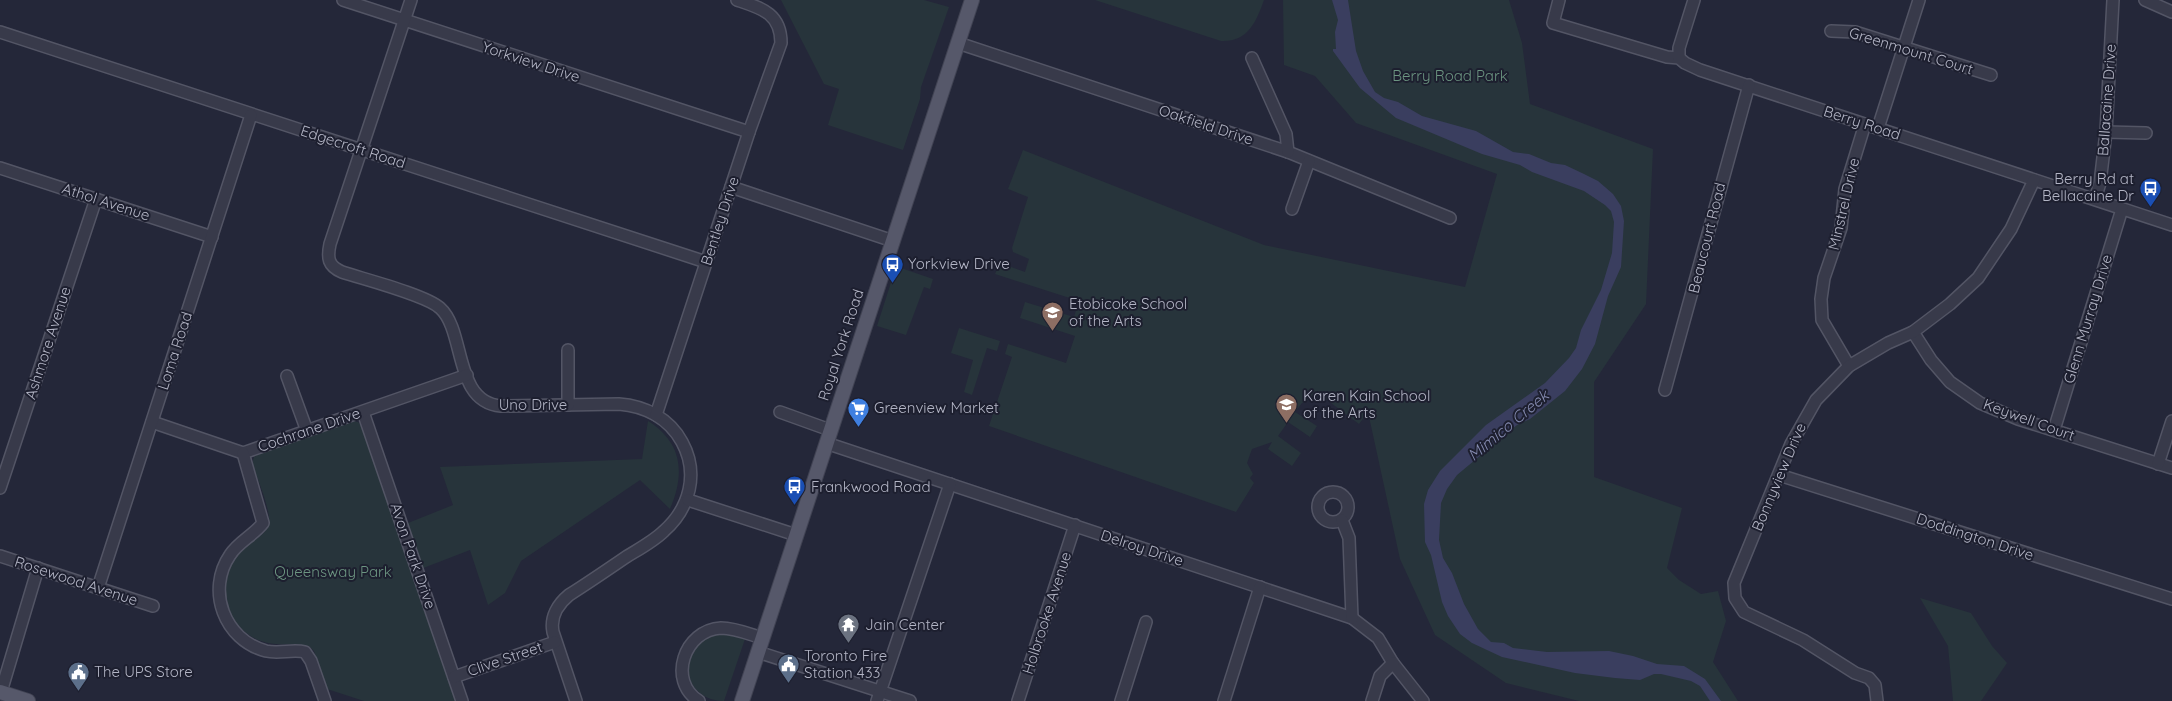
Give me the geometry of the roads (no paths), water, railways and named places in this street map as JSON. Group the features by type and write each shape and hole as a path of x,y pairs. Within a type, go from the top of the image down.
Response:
{"main road":[{"name":"Royal York Road","path":"742,701 972,0"},
{"path":"0,692 28,701"}],"street":[{"name":"Yorkview Drive","path":"343,0 749,132"},
{"name":"Uno Drive","path":"411,0 330,244 328,259 331,265 342,272 425,300 441,309 449,322 467,375 478,397 493,406 628,404 656,415 675,431 687,454 690,480 688,500"},
{"name":"Bentley Drive","path":"656,415 749,132 781,43 779,27 766,12 737,0"},
{"name":"Berry Road","path":"1559,0 1553,23 1667,57 1679,58 1692,67 2172,225"},
{"path":"1679,58 1679,48 1694,0"},
{"path":"1878,128 1918,0"},
{"name":"Ballacaine Drive","path":"2094,199 2100,183 2106,132 2114,0"},
{"path":"2146,0 2172,12"},
{"name":"Greenmount Court","path":"1831,31 1849,30 1991,75"},
{"name":"Edgecroft Road","path":"0,32 706,262"},
{"name":"Oakfield Drive","path":"958,43 1288,152 1450,218"},
{"path":"1252,58 1286,134 1288,152"},
{"name":"Beaucourt Road","path":"1665,390 1749,85"},
{"name":"Loma Road","path":"98,588 251,115"},
{"name":"Minstrel Drive","path":"1849,366 1822,320 1821,299 1824,278 1841,228 1845,189 1865,124"},
{"path":"2106,132 2146,133"},
{"path":"1292,209 1309,161"},
{"name":"Athol Avenue","path":"0,168 212,237"},
{"name":"Bonnyview Drive","path":"1877,701 1875,685 1868,678 1855,673 1803,640 1744,612 1735,598 1734,583 1790,444 1811,407 1849,366 1888,343 1913,332 1950,304 1978,278 2011,229 2034,180"},
{"path":"731,187 893,241"},
{"name":"Ashmore Avenue","path":"0,488 96,199"},
{"name":"Glenn Murray Drive","path":"2054,430 2122,209"},
{"name":"Keywell Court","path":"1913,332 1938,369 1966,394 1997,411 2172,468"},
{"path":"568,350 568,405"},
{"name":"Cochrane Drive","path":"152,422 243,453 467,375"},
{"path":"287,376 307,431"},
{"name":"Avon Park Drive","path":"363,412 462,701"},
{"name":"Delroy Drive","path":"780,412 828,436 950,484 1352,618 1378,638 1393,664 1423,701"},
{"path":"2158,464 2172,420"},
{"path":"243,453 263,523 234,549 224,564 218,589 222,609 232,627 257,647 267,651 305,652 311,661 325,701"},
{"name":"Doddington Drive","path":"1779,475 2172,599"},
{"path":"878,696 950,484"},
{"path":"576,701 555,642 553,620 562,600 664,532 688,500 796,534"},
{"path":"1342,520 1349,538 1352,618"},
{"name":"Holbrooke Avenue","path":"1018,701 1075,526"},
{"name":"Rosewood Avenue","path":"0,556 153,606"},
{"path":"0,692 38,568"},
{"path":"1224,701 1260,587"},
{"path":"1121,701 1146,622"},
{"path":"699,701 685,688 681,673 685,651 702,634 720,628 878,696 910,701"},
{"name":"Clive Street","path":"454,677 555,642"},
{"path":"1372,701 1380,676 1393,664"}],"water":[{"name":"Mimico Creek","path":"1332,0 1348,0 1356,51 1363,71 1375,92 1384,98 1398,102 1422,116 1476,131 1513,152 1529,154 1551,163 1565,165 1598,181 1613,194 1621,206 1624,221 1621,267 1608,296 1595,344 1582,369 1565,391 1530,419 1517,425 1457,475 1447,489 1441,503 1439,540 1443,558 1452,573 1464,604 1478,629 1491,642 1504,643 1513,648 1547,652 1609,651 1657,664 1684,666 1705,679 1721,701 1710,701 1700,686 1691,681 1661,674 1654,674 1640,680 1615,678 1575,673 1502,657 1472,643 1460,634 1448,616 1442,602 1431,555 1425,542 1424,504 1428,490 1440,471 1486,425 1545,383 1576,348 1581,330 1601,290 1612,253 1614,222 1611,211 1584,191 1532,172 1520,165 1482,154 1396,118 1360,88 1333,51 1333,49 1336,49 1335,32 1338,20"}],"place":[{"name":"Berry Rd at Bellacaine Dr","path":"2150,207"},
{"name":"Yorkview Drive","path":"892,283"},
{"name":"Etobicoke School of the Arts","path":"1053,332"},
{"name":"Karen Kain School of the Arts","path":"1287,424"},
{"name":"Greenview Market","path":"858,427"},
{"name":"Frankwood Road","path":"795,506"},
{"name":"Jain Center","path":"849,644"},
{"name":"Toronto Fire Station 433","path":"788,684"},
{"name":"The UPS Store","path":"78,691"}],"park label":[{"name":"Berry Road Park","path":"1450,76"},
{"name":"Queensway Park","path":"333,572"}]}
